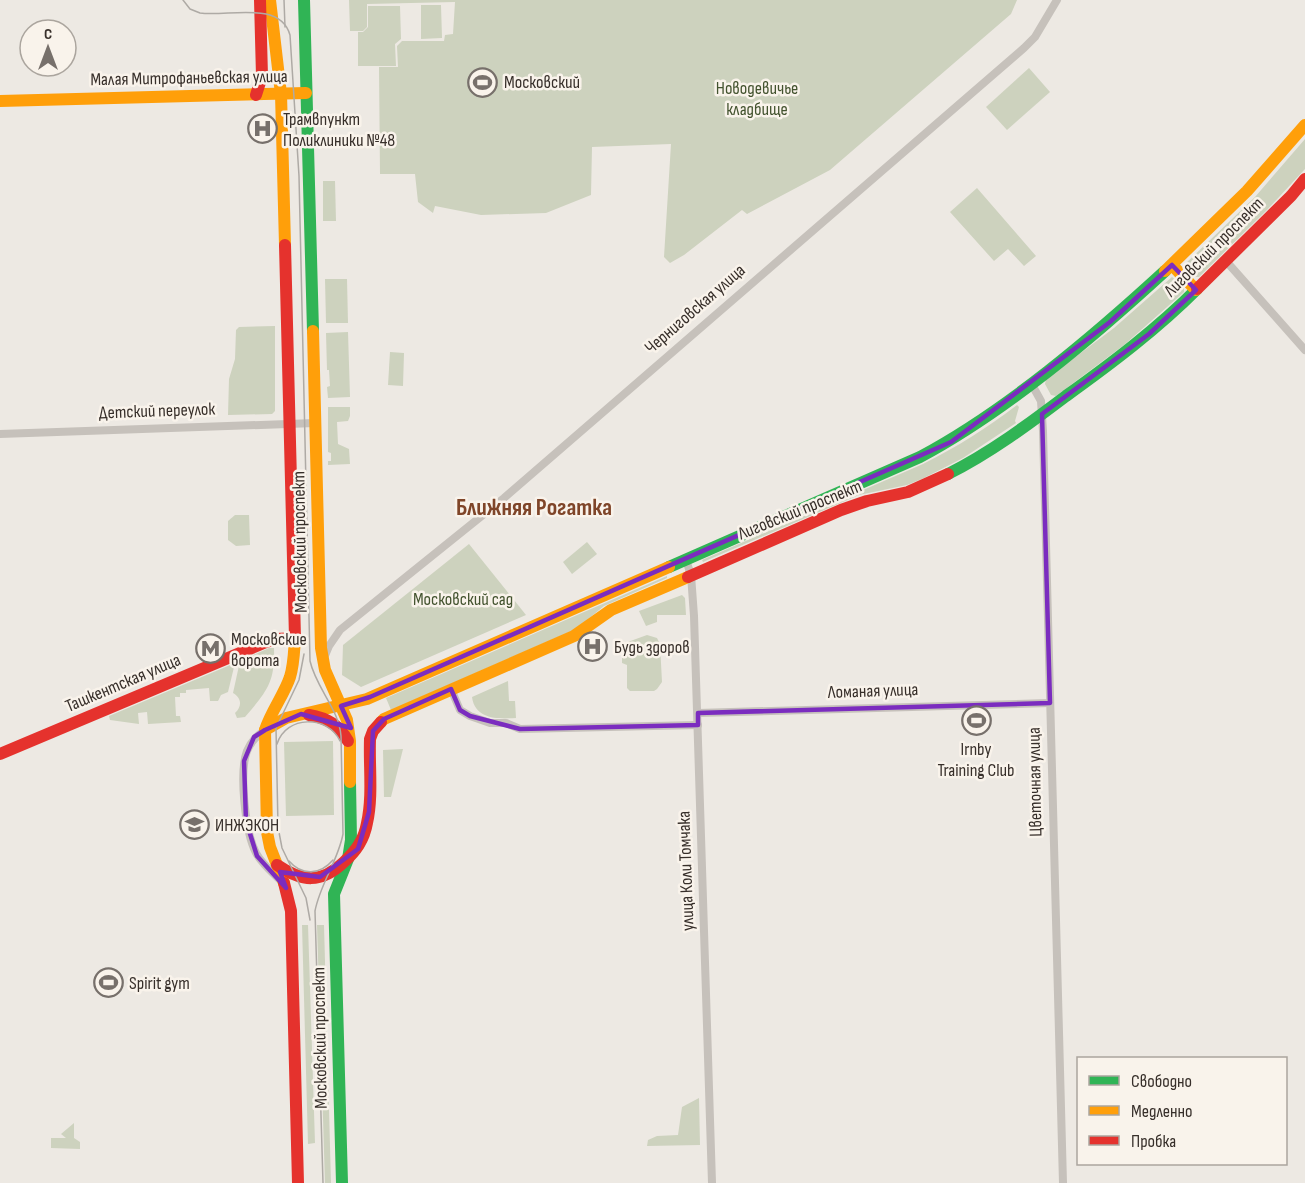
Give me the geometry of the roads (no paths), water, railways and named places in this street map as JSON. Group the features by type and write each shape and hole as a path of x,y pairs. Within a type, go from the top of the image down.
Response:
{"main road":[{"path":"256,95 262,76 260,0"},
{"name":"Московский проспект","path":"270,0 281,94 295,638 290,678 270,715 265,730 266,825 270,847 286,888 292,920 298,1183"},
{"name":"Московский проспект","path":"304,0 320,624 323,662 348,727 350,752 352,829 348,859 334,894 342,1183"},
{"name":"Малая Митрофаньевская улица","path":"0,101 306,93"},
{"name":"Лиговский проспект","path":"265,730 286,718 370,697 920,458 951,442 1110,322 1223,218 1268,171 1305,125"},
{"name":"Лиговский проспект","path":"348,859 364,836 370,796 370,739 373,731 384,719 574,636 611,610 853,506 909,492 966,465 1042,414 1149,334 1226,261 1305,179"},
{"path":"1172,265 1196,290"},
{"name":"Ташкентская улица","path":"0,754 266,642 295,638"},
{"path":"301,714 316,716 338,726 348,740 350,752"},
{"path":"278,865 295,876 312,879 329,874 348,859"}],"street":[{"name":"Черниговская улица","path":"323,662 329,646 340,630 504,498 1024,48 1035,37 1057,0"},
{"path":"1226,261 1305,351"},
{"name":"Цветочная улица","path":"1031,383 1041,401 1042,414 1063,1183"},
{"name":"Детский переулок","path":"0,434 315,423"},
{"name":"улица Коли Томчака","path":"686,560 692,575 698,713 712,1183"},
{"path":"320,624 330,629 340,630"},
{"path":"451,690 460,710 470,716 490,723 506,723 520,729 698,725"},
{"name":"Ломаная улица","path":"698,713 1050,703"},
{"path":"265,730 254,737 244,761 248,832 257,856 286,888"}],"tram line":[{"path":"183,0 190,9 200,13 252,12 276,17 284,24 290,35 299,176 310,661 336,717 341,736 343,834 315,911 323,1183"},
{"path":"284,0 285,27"},
{"path":"304,654 299,680 276,728 278,827 282,848 306,898 310,920"},
{"path":"277,744 282,734 289,728 298,723 307,722 326,726 340,741"},
{"path":"289,861 294,866 311,872 322,869 333,860"}],"place":[{"name":"Московский","path":"483,82"},
{"name":"Трамвпункт Поликлиники №48","path":"262,129"},
{"name":"Будь здоров","path":"593,647"},
{"name":"Московские ворота","path":"210,649"},
{"name":"Irnby Training Club","path":"976,720"},
{"name":"ИНЖЭКОН","path":"194,825"},
{"name":"Spirit gym","path":"108,983"}],"district":[{"name":"Ближняя Рогатка","path":"534,507"}],"park label":[{"name":"Новодевичье кладбище","path":"757,98"},
{"name":"Московский сад","path":"463,599"}]}
